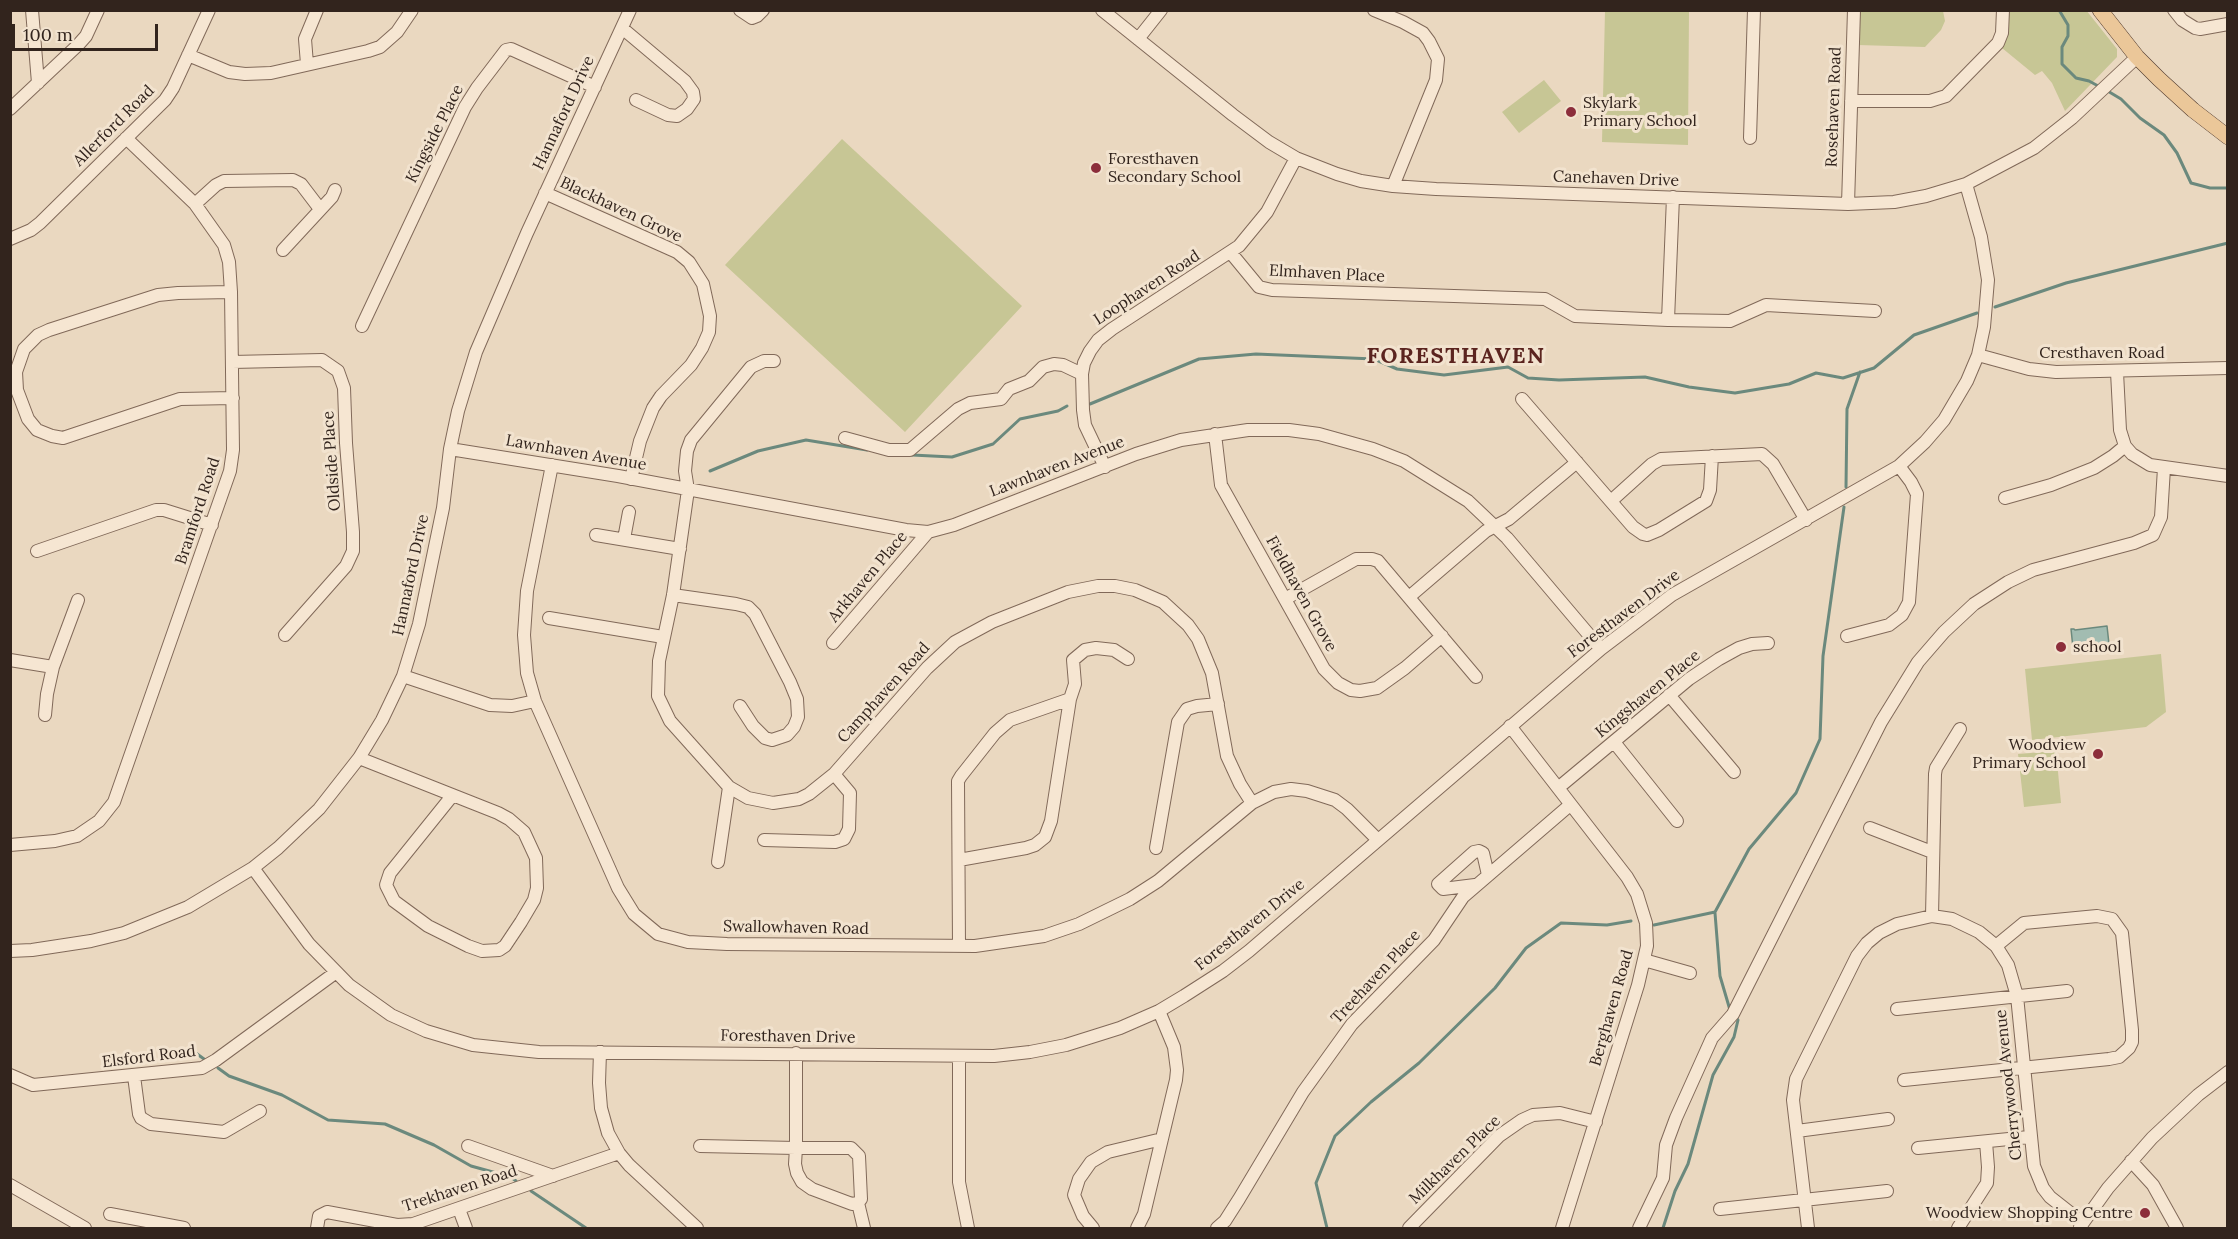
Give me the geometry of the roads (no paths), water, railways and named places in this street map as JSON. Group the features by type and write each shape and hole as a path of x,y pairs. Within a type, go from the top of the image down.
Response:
{"main road":[{"path":"2100,10 2137,57 2184,102 2228,137"}],"street":[{"path":"32,10 38,83"},
{"path":"10,109 86,36 98,10"},
{"name":"Allerford Road","path":"10,239 31,230 40,223 165,100 173,88 209,10"},
{"path":"307,64 305,39 317,10"},
{"path":"189,55 229,72 271,73 380,47 397,32 411,10"},
{"name":"Hannaford Drive","path":"10,951 60,946 124,933 189,907 253,868 300,828 319,809 359,758 382,720 403,676 419,624 443,508 450,449 458,411 476,352 545,193 630,10"},
{"path":"740,10 752,18 763,10"},
{"name":"Canehaven Drive","path":"1102,10 1269,142 1296,158 1337,174 1393,186 1848,204 1894,202 1926,196 1966,184 2034,148 2057,132 2137,57"},
{"path":"1138,39 1161,10"},
{"path":"1374,10 1423,33 1438,59 1436,80 1393,186"},
{"path":"1750,138 1754,10"},
{"name":"Rosehaven Road","path":"1848,204 1854,10"},
{"path":"1851,101 1930,101 1946,96 1998,43 2002,33 2003,10"},
{"path":"2174,10 2182,20 2195,28 2228,24"},
{"path":"622,28 685,81 693,92 694,99 687,109 677,116 668,115 636,100"},
{"name":"Kingside Place","path":"362,326 465,107 506,50 511,49 595,87"},
{"name":"Bramford Road","path":"10,845 55,841 77,836 99,821 114,802 230,471 233,450 231,292 229,262 224,245 195,204 126,138"},
{"name":"Loophaven Road","path":"1105,467 1085,425 1081,392 1084,363 1098,340 1231,253 1249,236 1268,212 1296,158"},
{"path":"195,204 216,185 224,181 293,180 301,184 320,209"},
{"name":"Foresthaven Drive","path":"253,868 309,944 335,973 366,999 391,1015 449,1039 473,1045 513,1050 600,1052 959,1056 1030,1052 1066,1045 1120,1028 1159,1011 1203,985 1240,958 1601,648 1672,595 1899,465 1925,442 1944,420 1963,389 1978,355 1984,327 1988,280 1981,237 1966,184"},
{"path":"285,246 333,193"},
{"name":"Blackhaven Grove","path":"545,193 677,252 689,262 703,284 710,316 709,332 691,365 661,396 653,408 640,441 631,478"},
{"path":"1668,320 1673,198"},
{"name":"Elmhaven Place","path":"1231,253 1263,289 1545,299 1575,316 1668,320 1730,321 1766,305 1875,311"},
{"path":"231,292 158,295 49,330 38,335 24,349 16,372 17,390 28,420 37,430 63,438 180,399 233,398"},
{"name":"Cresthaven Road","path":"1978,355 2044,371 2117,372 2228,368"},
{"name":"Oldside Place","path":"232,362 322,360 338,371 345,388 346,443 353,532 352,551 346,566 285,635"},
{"name":"Camphaven Road","path":"774,361 764,361 751,367 691,440 685,460 688,490 680,549 673,595 663,637 658,683 658,696 670,721 729,787 739,794 759,801 785,802 809,794 834,774 927,668 955,642 992,622 1068,592 1084,588 1115,586 1135,590 1163,602 1176,613 1198,639 1212,672 1227,756 1252,803"},
{"path":"844,438 889,450 910,450 958,409 970,403 1002,399 1009,390 1029,381 1043,367 1054,364 1063,365 1082,374"},
{"path":"2117,372 2119,416 2125,446 2132,454 2150,465 2228,476"},
{"path":"1522,399 1639,532 1647,535 1706,501 1710,490 1712,456"},
{"name":"Lawnhaven Avenue","path":"450,449 631,478 928,532 954,525 1162,445 1248,430 1305,432 1346,440 1404,461 1468,501 1534,568 1601,648"},
{"name":"Fieldhaven Grove","path":"1215,434 1221,485 1324,669 1338,683 1351,690 1377,688 1405,668 1442,636"},
{"path":"2005,498 2051,485 2094,468 2125,446"},
{"path":"1611,501 1657,461 1667,457 1762,454 1773,464 1806,519"},
{"path":"1409,597 1494,525 1514,515 1577,462"},
{"name":"Swallowhaven Road","path":"552,465 527,591 524,635 527,673 535,701 618,888 634,914 658,934 688,942 727,944 959,946 991,945 1044,936 1099,916 1130,899 1158,881 1252,803 1274,792 1291,789 1325,795 1347,809 1378,840"},
{"path":"1847,636 1889,625 1902,615 1909,602 1917,494 1899,465"},
{"path":"1640,1228 1663,1178 1666,1145 1676,1118 1713,1038 1733,1014 1881,722 1918,662 1944,632 1974,604 2008,582 2033,570 2134,543 2153,535 2161,517 2164,468"},
{"path":"37,551 156,510 165,510 212,525"},
{"path":"624,539 629,512"},
{"name":"Arkhaven Place","path":"833,643 928,532"},
{"path":"596,535 680,549"},
{"path":"1285,599 1356,559 1365,557 1378,561 1476,677"},
{"path":"673,595 736,604 748,607 755,614 798,699 798,717 794,727 787,735 772,740 765,738 753,726 740,706"},
{"path":"45,715 46,693 53,667 78,600"},
{"path":"549,618 663,637"},
{"name":"Kingshaven Place","path":"1558,788 1669,695 1719,659 1739,648 1768,643"},
{"path":"959,860 1026,848 1035,845 1045,837 1051,821 1070,699 1075,684 1073,660 1085,650 1108,649 1118,651 1128,659"},
{"path":"10,660 53,667"},
{"path":"403,676 490,705 512,706 535,701"},
{"path":"1669,695 1734,772"},
{"path":"959,946 958,781 965,769 1010,720 1070,699"},
{"path":"1156,848 1178,722 1186,710 1197,706 1218,704"},
{"name":"Berghaven Road","path":"1510,726 1626,877 1637,894 1646,923 1647,946 1644,960 1562,1228"},
{"path":"1932,916 1935,774 1936,768 1960,729"},
{"path":"1614,742 1677,821"},
{"path":"359,758 452,796 508,819 524,832 536,858 537,888 534,900 510,939 499,950 483,951 468,946 428,926 394,901 386,885 390,873 452,796"},
{"path":"764,840 835,843 844,839 849,829 850,793 834,774"},
{"path":"718,862 729,787"},
{"name":"Treehaven Place","path":"1217,1228 1225,1221 1239,1199 1303,1092 1352,1024 1419,958 1463,897 1570,805"},
{"path":"1870,828 1932,852"},
{"path":"1475,885 1443,889 1438,884 1474,852 1479,851 1483,854 1488,874"},
{"name":"Cherrywood Avenue","path":"1808,1228 1793,1100 1796,1079 1857,956 1867,943 1887,928 1932,916 1952,919 1967,925 1996,945 2008,965 2017,996 2029,1137 2034,1166 2043,1188 2081,1226"},
{"path":"1904,1080 2109,1059 2118,1057 2129,1048 2132,1042 2132,1030 2122,933 2116,923 2106,916 2034,922 2019,926 1996,945"},
{"path":"1644,960 1690,973"},
{"name":"Elsford Road","path":"10,1075 33,1085 196,1070 207,1066 335,973"},
{"name":"Cherrywood Avenue","path":"2017,996 2067,991"},
{"path":"1897,1009 2017,996"},
{"path":"1137,1228 1144,1215 1177,1070 1174,1047 1159,1011"},
{"path":"600,1052 601,1108 608,1133 620,1153 653,1189 697,1228"},
{"path":"796,1053 797,1173 806,1185 833,1198 852,1204 858,1203"},
{"path":"959,1056 959,1182 968,1228"},
{"path":"2081,1226 2131,1161 2182,1110 2228,1072"},
{"path":"134,1076 139,1114 151,1124 224,1132 260,1111"},
{"name":"Milkhaven Place","path":"1409,1228 1499,1136 1522,1120 1546,1113 1568,1115 1596,1122"},
{"path":"1797,1131 1888,1119"},
{"path":"1918,1148 2029,1137"},
{"path":"1093,1228 1083,1215 1074,1195 1079,1179 1091,1162 1108,1152 1162,1139"},
{"path":"1958,1228 1987,1183 1986,1142"},
{"name":"Trekhaven Road","path":"468,1146 553,1176"},
{"path":"700,1146 854,1149 859,1159 861,1199 858,1203 864,1228"},
{"name":"Trekhaven Road","path":"316,1228 319,1216 327,1212 405,1225 421,1222 620,1153"},
{"path":"2131,1161 2153,1185 2177,1228"},
{"path":"10,1185 85,1228"},
{"path":"1720,1209 1887,1191"},
{"path":"459,1209 466,1228"},
{"path":"110,1214 184,1228"}],"waterway":[{"path":"2059,10 2068,25 2068,36 2062,47 2062,64 2076,78 2100,87"},
{"path":"2106,90 2121,99 2140,118 2164,135 2177,153 2191,183 2210,188 2228,188"},
{"path":"1995,307 2066,283 2228,243"},
{"path":"1090,404 1199,359 1256,354 1374,359 1397,369 1444,375 1508,367 1528,378 1559,380 1645,377 1689,387 1735,393 1789,384 1816,373 1843,378 1874,368 1914,335 1977,313"},
{"path":"1846,487 1847,409 1860,372"},
{"path":"912,455 952,457 993,444 1020,419 1058,411 1067,406"},
{"path":"710,471 758,451 806,440 867,450"},
{"path":"1654,925 1715,912 1749,849 1796,793 1820,739 1823,656 1844,507"},
{"path":"1715,913 1720,976 1730,1010"},
{"path":"1327,1228 1316,1183 1335,1136 1371,1102 1419,1063 1495,988 1526,948 1561,923 1607,925 1631,921"},
{"path":"1663,1228 1675,1191 1688,1164 1713,1075 1734,1037 1738,1020 1736,1017"},
{"path":"193,1051 204,1059"},
{"path":"218,1068 229,1076 282,1095 328,1120 385,1124 434,1145 471,1166 511,1177 516,1181"},
{"path":"531,1191 586,1228"}],"place":[{"name":"Skylark Primary School","path":"1571,112"},
{"name":"Foresthaven Secondary School","path":"1096,168"},
{"name":"school","path":"2061,647"},
{"name":"Woodview Primary School","path":"2098,754"},
{"name":"Woodview Shopping Centre","path":"2145,1213"}],"district":[{"name":"FORESTHAVEN","path":"1456,357"}]}
